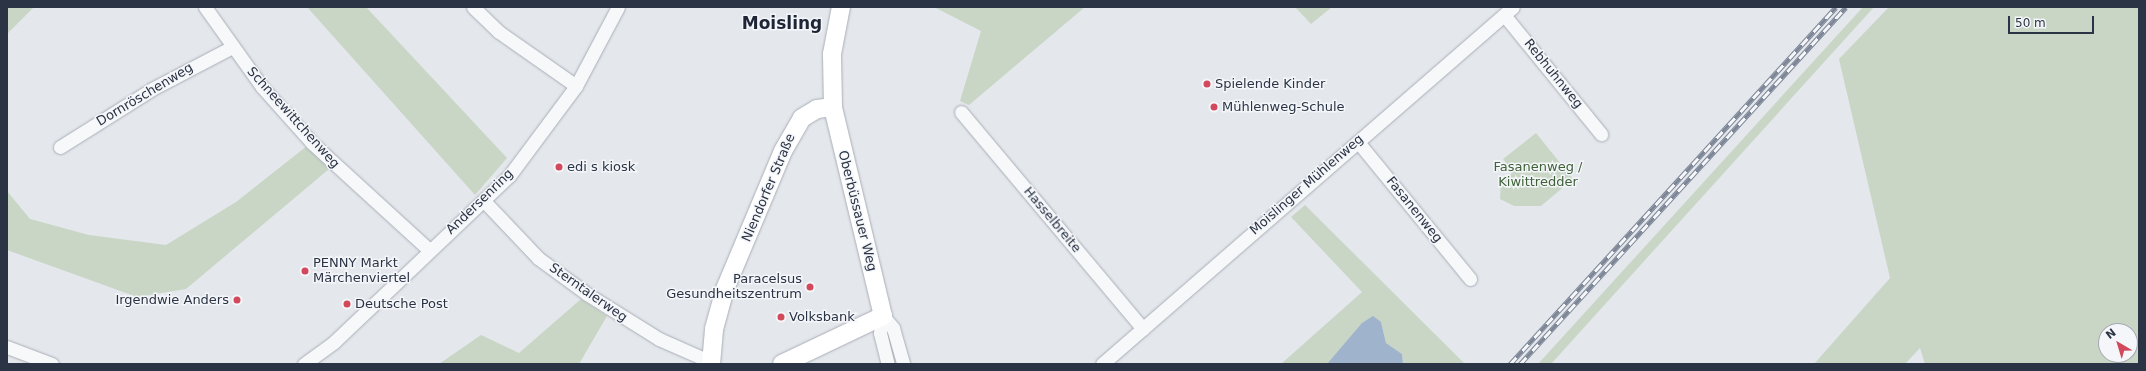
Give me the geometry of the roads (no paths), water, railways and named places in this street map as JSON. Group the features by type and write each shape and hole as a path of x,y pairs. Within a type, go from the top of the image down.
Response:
{"main road":[{"path":"833,107 832,54 841,7"},
{"name":"Oberbüssauer Weg","path":"833,107 883,316"},
{"name":"Niendorfer Straße","path":"710,363 725,289 786,145 802,118 817,109 833,107"},
{"path":"782,364 883,316"}],"street":[{"name":"Schneewittchenweg","path":"205,7 232,47 262,87 312,142 429,250"},
{"path":"473,7 499,32 576,86"},
{"name":"Andersenring","path":"304,364 334,342 429,250 484,202 524,156 576,86 618,7"},
{"name":"Rebhuhnweg","path":"1508,11 1601,134"},
{"name":"Moislinger Mühlenweg","path":"1102,364 1508,11"},
{"name":"Dornröschenweg","path":"60,147 156,86 232,47"},
{"name":"Hasselbreite","path":"962,112 1143,329"},
{"name":"Fasanenweg","path":"1358,142 1470,279"},
{"name":"Sterntalerweg","path":"484,202 538,258 587,294 658,339 710,363"},
{"name":"Oberbüssauer Weg","path":"883,316 880,333 888,364"},
{"name":"Oberbüssauer Weg","path":"883,316 893,328 902,364"},
{"path":"7,348 52,364"}],"water":[{"path":"1373,316 1381,322 1386,343 1402,354 1403,364 1327,364 1362,323"}],"railway":[{"path":"1510,364 1836,7"},
{"path":"1520,364 1846,7"}],"place":[{"name":"Spielende Kinder","path":"1207,84"},
{"name":"Mühlenweg-Schule","path":"1214,107"},
{"name":"edi s kiosk","path":"559,167"},
{"name":"PENNY Markt Märchenviertel","path":"305,271"},
{"name":"Paracelsus Gesundheitszentrum","path":"810,287"},
{"name":"Irgendwie Anders","path":"237,300"},
{"name":"Deutsche Post","path":"347,304"},
{"name":"Volksbank","path":"781,317"}],"district":[{"name":"Moisling","path":"782,24"}],"park label":[{"name":"Fasanenweg / Kiwittredder","path":"1538,176"}]}
